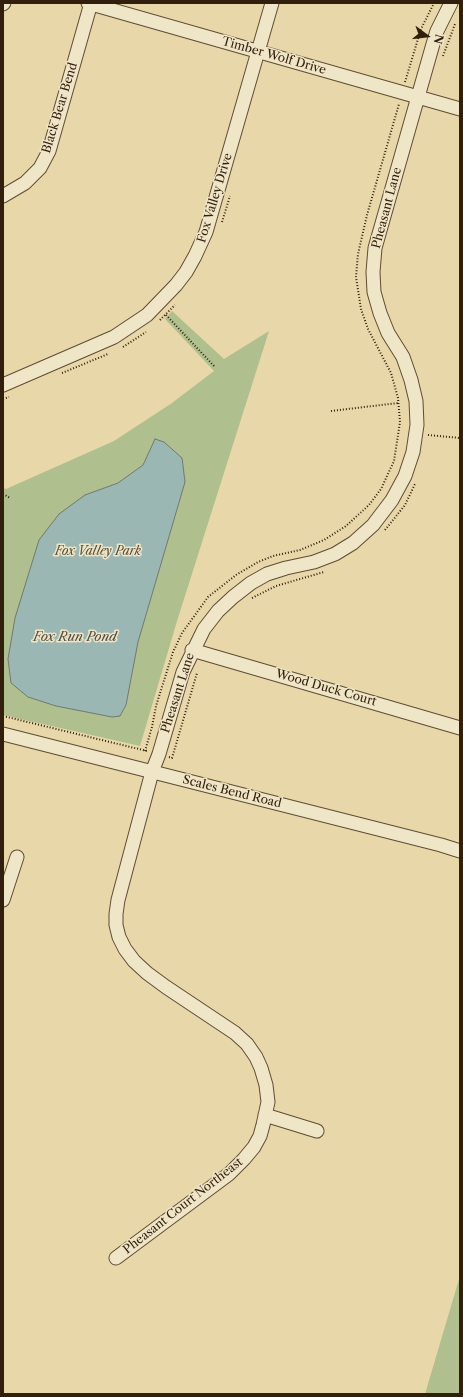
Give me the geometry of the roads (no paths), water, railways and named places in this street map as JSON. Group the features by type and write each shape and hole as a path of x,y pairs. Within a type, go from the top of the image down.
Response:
{"street":[{"name":"Timber Wolf Drive","path":"90,3 460,109"},
{"name":"Black Bear Bend","path":"3,196 25,183 40,168 49,151 90,3"},
{"name":"Fox Valley Drive","path":"3,385 114,337 147,315 176,286 195,256 206,232 272,3"},
{"name":"Pheasant Lane","path":"152,772 159,754 183,672 199,652 204,629 218,611 251,583 267,574 314,562 335,554 352,543 373,525 392,500 405,476 413,452 418,425 416,401 403,357 388,333 374,292 373,272 375,248 437,30 451,3"},
{"name":"Wood Duck Court","path":"199,652 460,728"},
{"name":"Scales Bend Road","path":"3,734 460,851"},
{"name":"Pheasant Court Northeast","path":"116,1258 229,1174 244,1159 254,1147 260,1136 268,1102 266,1085 261,1068 247,1044 222,1023 147,973 134,961 125,949 119,937 116,925 118,900 152,772"},
{"path":"3,900 17,857"},
{"path":"265,1115 317,1131"}],"water":[{"name":"Fox Run Pond","path":"155,439 164,442 182,458 185,482 138,642 126,705 120,716 112,717 56,706 28,697 11,683 8,659 15,618 39,540 59,514 85,495 118,483 143,465"}],"park label":[{"name":"Fox Valley Park","path":"98,552"}]}
